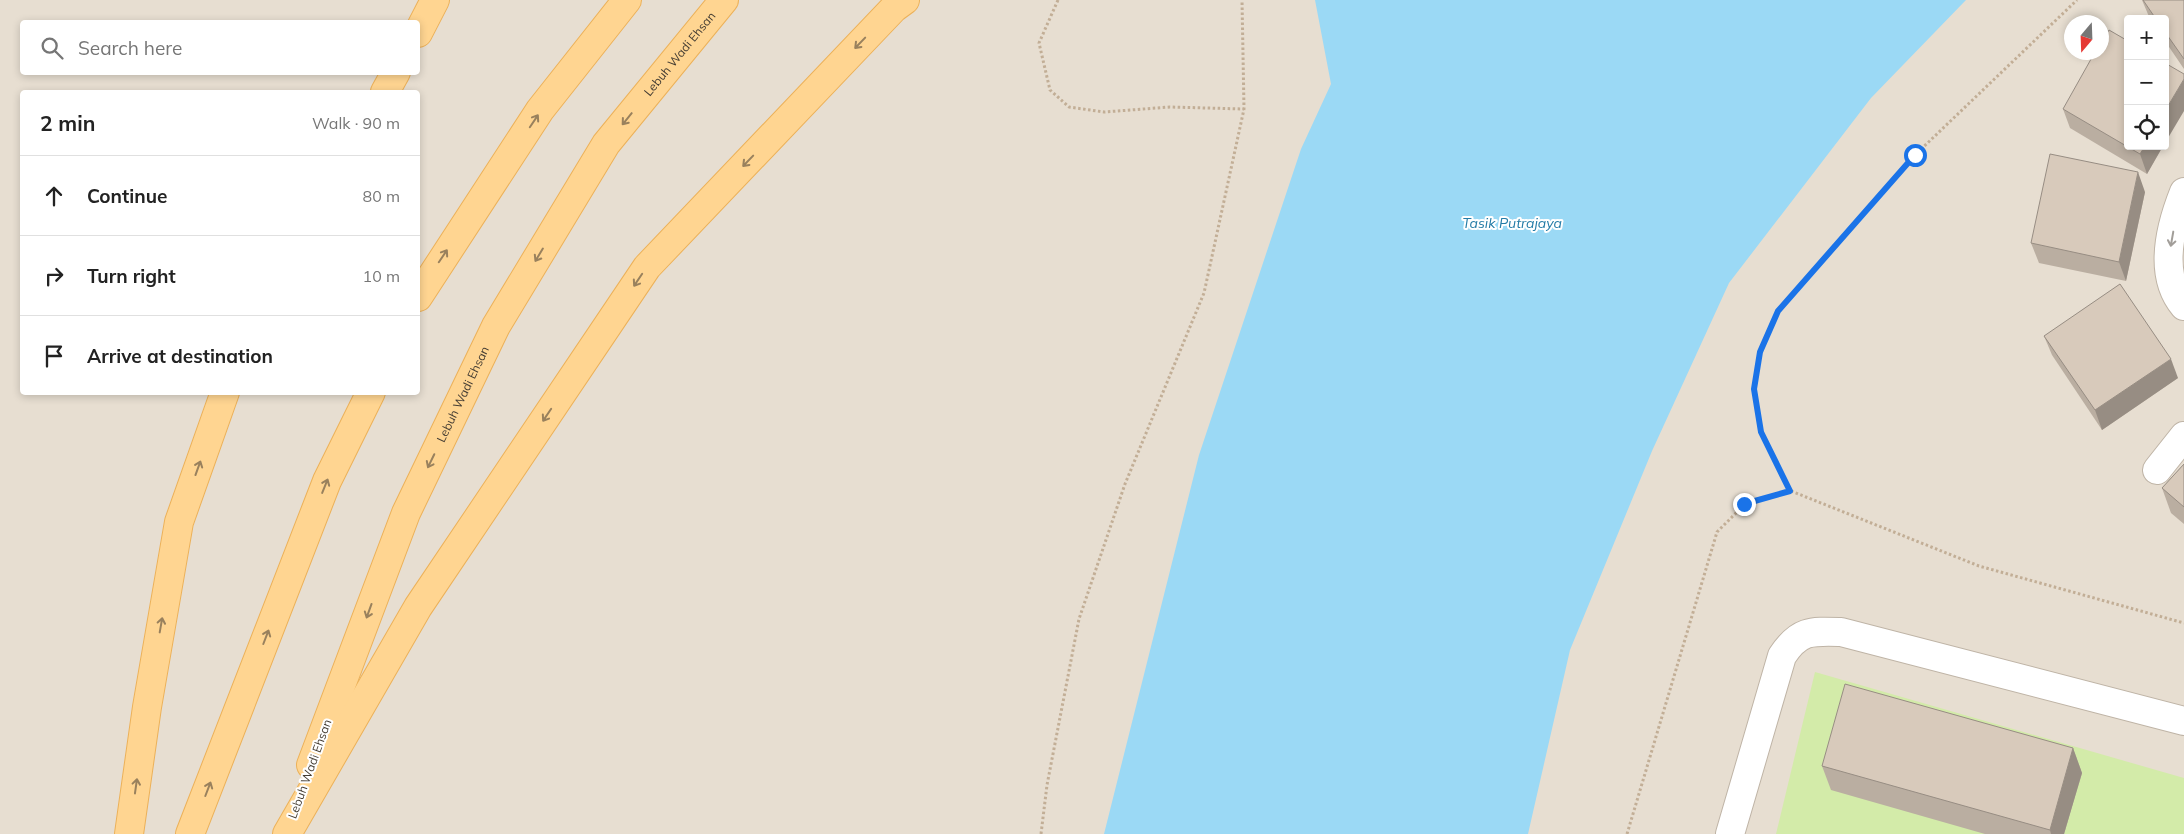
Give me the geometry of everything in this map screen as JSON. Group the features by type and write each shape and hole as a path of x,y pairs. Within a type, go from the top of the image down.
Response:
{"main road":[{"path":"420,29 435,0"},
{"path":"420,294 540,110 626,0"},
{"name":"Lebuh Wadi Ehsan","path":"286,834 406,513 496,326 606,144 724,0"},
{"path":"286,834 418,607 646,267 900,4"},
{"path":"386,90 394,75"},
{"path":"129,834 147,707 179,522 224,395"},
{"path":"190,834 327,481 369,395"}],"street":[{"path":"2184,192 2171,239 2168,267 2169,281 2174,295 2184,306"},
{"path":"2157,470 2184,436"},
{"path":"1730,834 1782,656 1790,644 1811,631 1841,632 2184,721"}],"path":[{"path":"1058,0 1039,43 1050,90 1069,107 1104,112 1170,106 1244,109"},
{"path":"1041,834 1047,785 1079,619 1125,484 1204,293 1244,109 1242,0"},
{"path":"1790,491 1761,432 1754,389 1760,352 1778,311 1915,155 2077,0"},
{"path":"1627,834 1717,532 1744,504 1790,491 1978,566 2184,624"}],"shaded area":[{"path":"0,0 1346,0 1363,122 1156,834 0,834"},
{"path":"1779,0 2184,0 2184,834 1401,834"}],"green space":[{"path":"1815,672 2184,778 2184,834 1776,834"}],"water":[{"name":"Tasik Putrajaya","path":"1315,0 1966,0 1871,98 1729,283 1652,451 1570,650 1528,834 1104,834 1199,455 1301,149 1331,84"}],"building":[{"path":"2143,0 2184,0 2184,59 2169,38 2169,15 2153,15"},
{"path":"2109,30 2124,39 2124,145 2063,109 2091,60 2109,60"},
{"path":"2169,65 2184,74 2184,79 2169,104"},
{"path":"2133,150 2142,150 2140,154"},
{"path":"2050,154 2138,172 2119,262 2031,243"},
{"path":"2120,284 2171,359 2095,410 2044,336"},
{"path":"2184,464 2184,507 2162,488"},
{"path":"1845,684 2073,748 2050,830 1822,766"}],"route":[{"path":"1744,504 1790,491 1761,432 1754,389 1760,352 1778,311 1915,155"}]}
